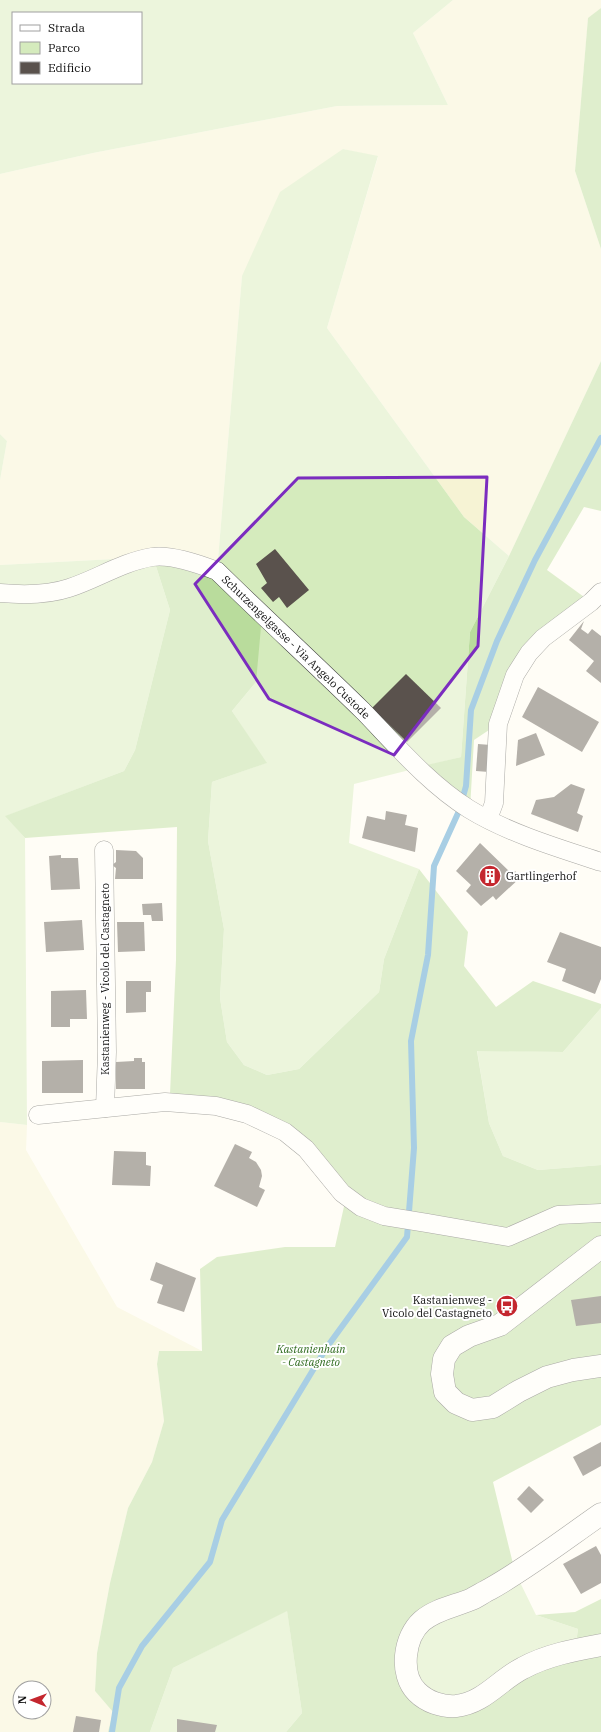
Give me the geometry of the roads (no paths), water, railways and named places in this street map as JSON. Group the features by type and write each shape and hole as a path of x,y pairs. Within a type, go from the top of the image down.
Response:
{"street":[{"name":"Schutzengelgasse - Via Angelo Custode","path":"0,593 20,595 69,588 109,570 153,557 188,560 217,571 362,710 418,767 452,796 470,809 488,819"},
{"path":"601,592 591,602 543,638 530,653 515,675 498,724 494,804 488,819 534,839 601,862"},
{"name":"Kastanienweg - Vicolo del Castagneto","path":"104,850 106,1052 105,1108"},
{"path":"38,1115 165,1102 216,1106 247,1114 285,1132 306,1149 342,1193 361,1207 384,1216 508,1237 558,1215 601,1212"},
{"path":"601,1247 500,1325 469,1336 452,1346 444,1359 442,1374 446,1392 456,1403 472,1410 493,1407 546,1377 573,1370 601,1366"},
{"path":"601,1514 498,1584 473,1598 440,1611 422,1621 412,1634 405,1652 407,1674 416,1691 435,1703 454,1706 470,1704 522,1668 543,1658 601,1645"}],"waterway":[{"path":"112,1732 119,1688 142,1646 210,1562 222,1520 327,1347 407,1237 414,1148 411,1041 428,955 434,866 459,811 466,786 471,710 497,641 535,560 601,438"}],"place":[{"name":"Gartlingerhof","path":"490,876"},
{"name":"Kastanienweg - Vicolo del Castagneto","path":"507,1306"}],"park label":[{"name":"Kastanienhain - Castagneto","path":"311,1355"}]}
